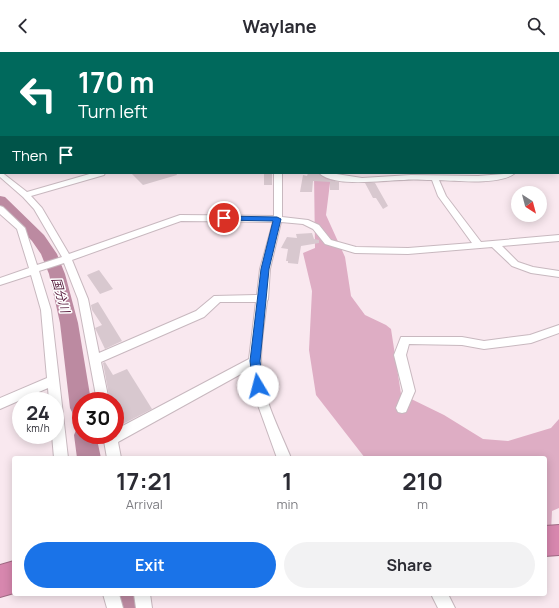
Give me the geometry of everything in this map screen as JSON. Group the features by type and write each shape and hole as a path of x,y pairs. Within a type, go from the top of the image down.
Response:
{"highway":[{"path":"547,541 559,540"},
{"path":"0,581 12,578"}],"street":[{"path":"1,174 26,195 44,218 83,299 101,392"},
{"path":"26,195 98,174"},
{"path":"280,174 277,219 265,269 263,300 255,361 256,377 260,394 283,456"},
{"path":"326,174 354,180 412,177 435,179 492,178 503,177 508,174"},
{"path":"435,179 442,196 478,244"},
{"path":"0,209 24,233 39,268 46,310 61,456"},
{"path":"0,282 180,218 277,219 305,222 316,227 328,242 356,250 408,252 478,244 495,244 559,238"},
{"path":"495,244 514,264 531,270 559,274"},
{"path":"95,360 200,314 218,298 263,300"},
{"path":"402,408 409,391 400,355 405,340 462,341 484,345 530,339 559,329"},
{"path":"124,430 255,361"},
{"path":"0,404 54,380"},
{"path":"111,444 114,456"},
{"path":"112,596 115,608"},
{"path":"142,596 144,608"},
{"path":"440,596 447,608"}],"shaded area":[{"path":"314,174 331,174 336,178 330,183 326,215 345,257 351,296 365,315 391,329 401,394 444,415 483,439 508,441 551,428 559,419 559,508 552,511 551,532 547,532 547,456 363,456 316,395 309,350 312,291 303,253 315,248"}],"building":[{"path":"132,174 177,175 143,185"},
{"path":"264,174 272,174 272,185 264,185"},
{"path":"308,174 319,174 326,179 339,182 339,190 330,190 330,182 313,181 312,192 300,192 303,175 307,176"},
{"path":"365,183 375,183 388,206 383,209 376,198 373,198"},
{"path":"312,233 314,239 319,240 319,243 301,246 298,264 288,263 288,261 286,261 288,249 281,248 287,237 297,238 296,234"},
{"path":"99,270 113,289 100,294 87,275"},
{"path":"98,302 122,341 105,349 95,328 102,325 92,310 91,305"},
{"path":"105,362 113,375 127,369 152,409 124,423 124,392 108,392 103,363"}],"waterway":[{"name":"国分川","path":"0,200 38,238 49,254 57,274 69,323 79,392"},
{"name":"国分川","path":"87,444 89,456"},
{"name":"国分川","path":"127,596 129,608"}],"route":[{"path":"224,218 277,219 265,269 263,300 255,361 258,386"}]}
